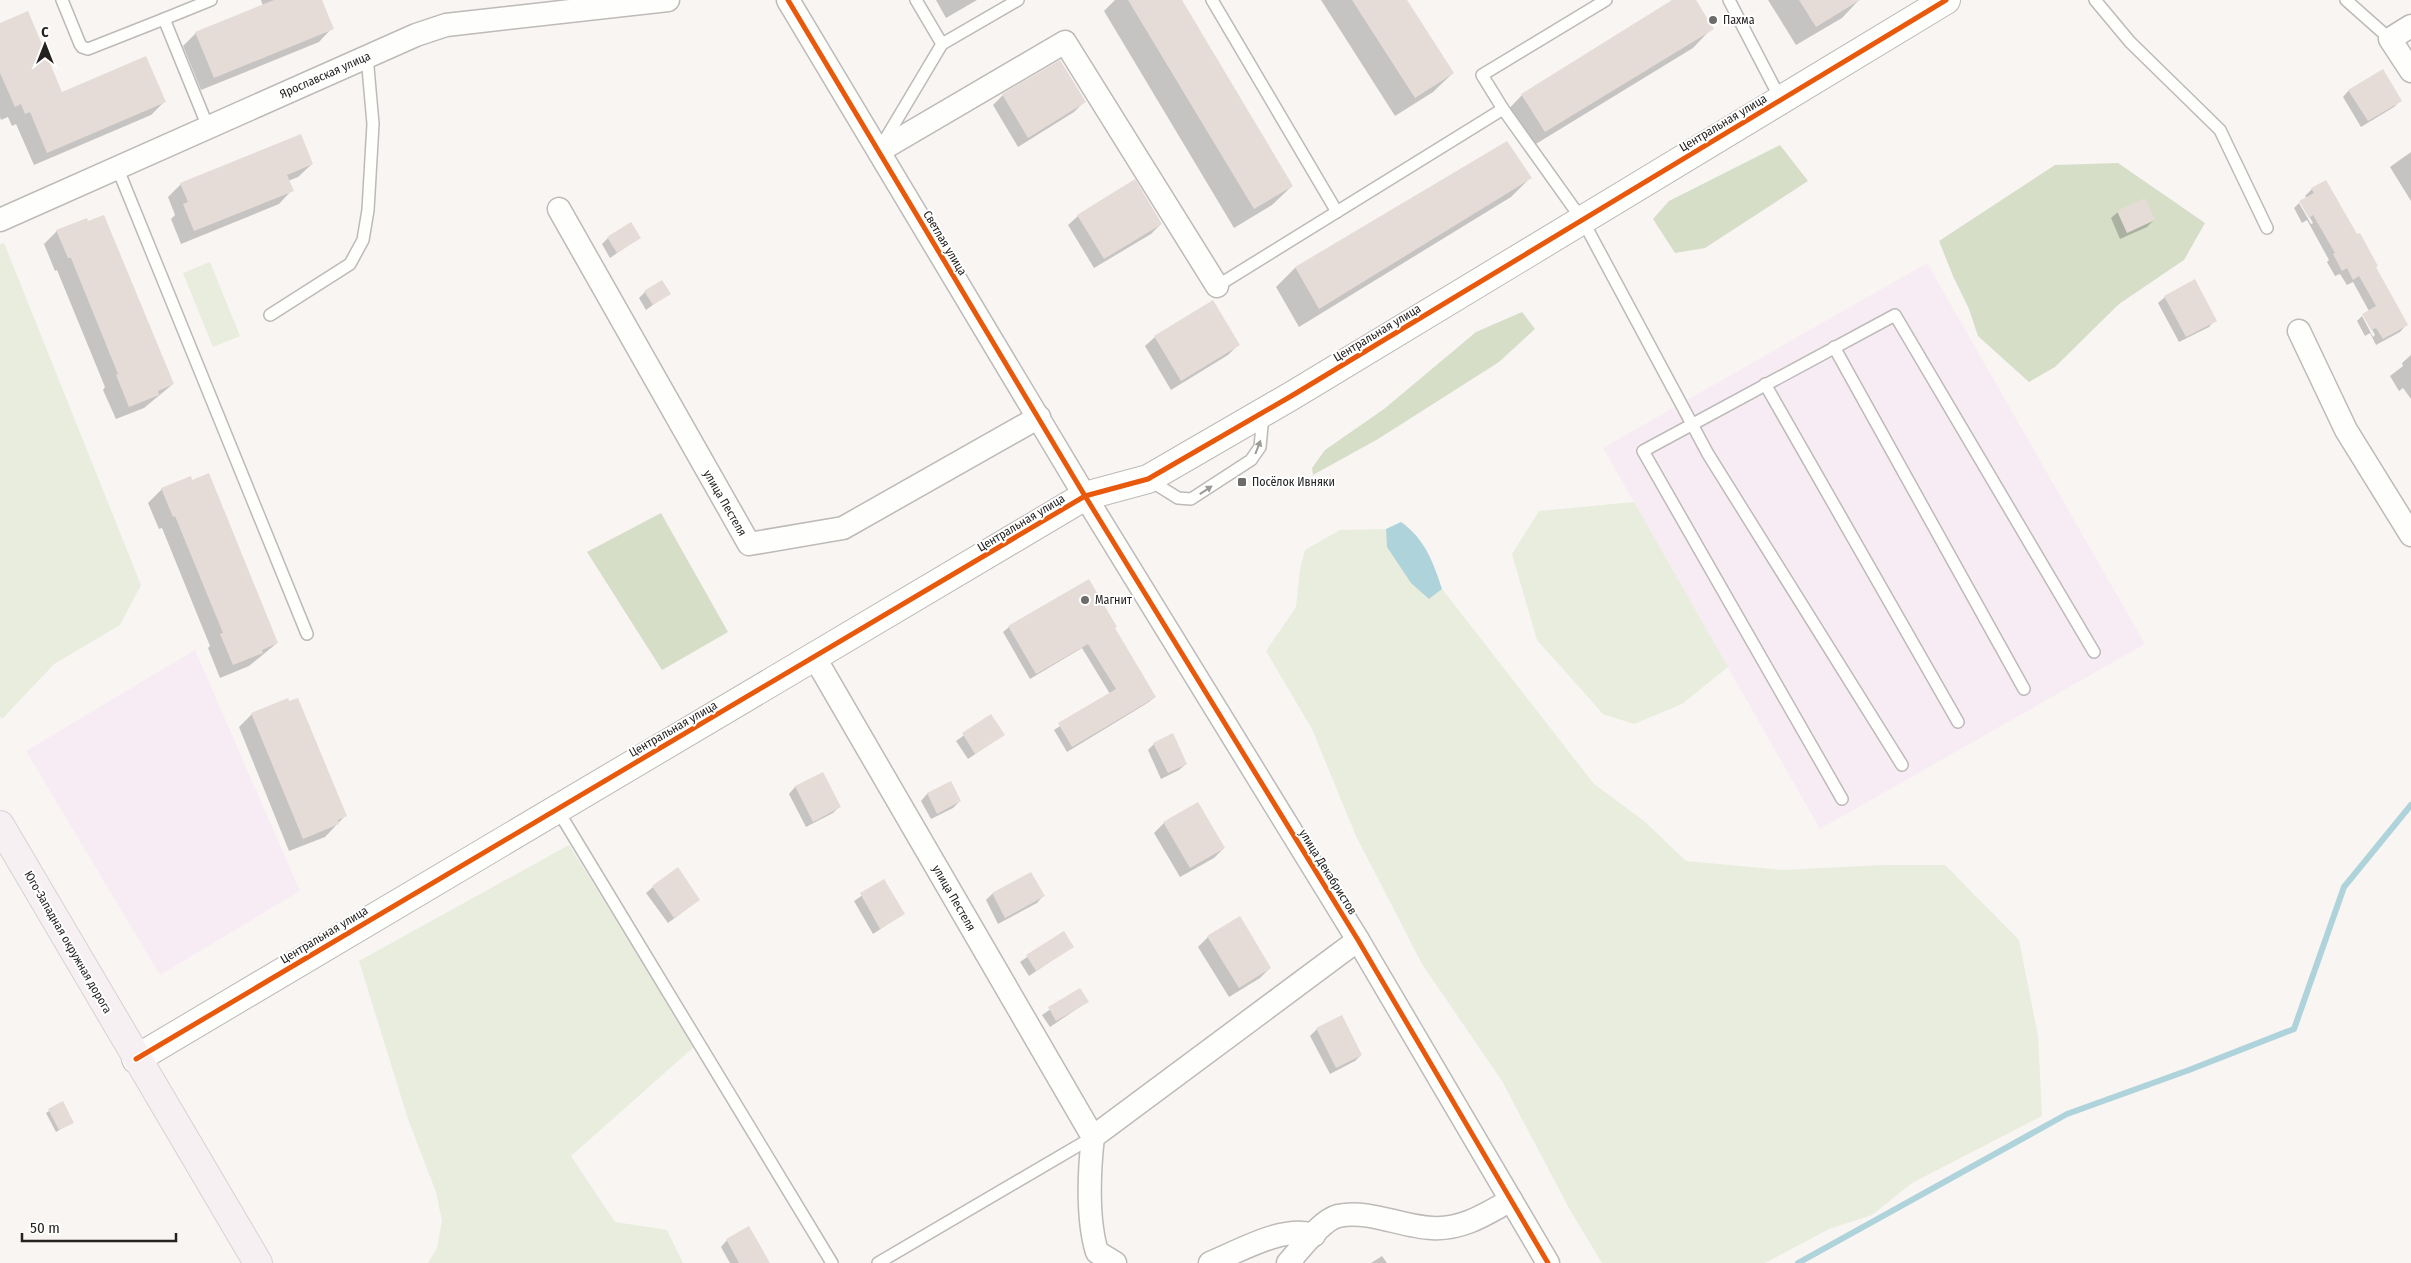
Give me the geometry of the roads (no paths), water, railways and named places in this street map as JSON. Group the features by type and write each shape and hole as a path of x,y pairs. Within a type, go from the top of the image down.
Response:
{"highway":[{"name":"Юго-Западная окружная дорога","path":"0,825 136,1058"},
{"path":"136,1058 258,1263"}],"street":[{"name":"Ярославская улица","path":"0,220 367,56 446,25 668,0"},
{"name":"Светлая улица","path":"788,0 1085,496"},
{"name":"Центральная улица","path":"136,1058 557,808 815,658 1085,496 1148,479 1264,412 1781,100 1932,3"},
{"path":"2411,26 2390,39 2411,71"},
{"path":"879,151 1065,42 1217,286"},
{"name":"улица Пестеля","path":"559,209 749,544 843,528 1038,417"},
{"path":"2299,331 2346,430 2411,535"},
{"name":"улица Декабристов","path":"1085,496 1358,940 1548,1263"},
{"name":"улица Пестеля","path":"815,658 1093,1137"},
{"path":"1114,1263 1097,1252 1093,1239 1091,1158 1093,1137 1358,940"},
{"path":"1288,1263 1324,1224 1337,1216 1365,1215 1432,1228 1458,1226 1511,1200"},
{"path":"1210,1263 1286,1232 1301,1231 1314,1235"}],"lane":[{"path":"62,0 82,48 88,49 210,0"},
{"path":"916,0 942,44"},
{"path":"879,151 942,44 1018,0"},
{"path":"1212,0 1337,212"},
{"path":"1606,0 1482,75 1503,109 1583,221 1691,424 1902,765"},
{"path":"1729,0 1781,100"},
{"path":"2095,0 2130,42 2220,130 2267,228"},
{"path":"2346,0 2390,39"},
{"path":"164,19 208,127"},
{"path":"270,315 350,264 364,240 368,210 373,124 367,56"},
{"path":"1217,286 1503,109"},
{"path":"117,167 307,634"},
{"path":"1842,799 1643,452 1691,424 1895,315 2094,652"},
{"path":"1834,347 2024,689"},
{"path":"1765,384 1958,722"},
{"path":"1148,479 1178,498 1191,499 1251,460 1260,447 1264,412"},
{"path":"557,808 832,1263"},
{"path":"878,1263 1093,1137"}],"water":[{"path":"1401,522 1416,536 1427,552 1442,589 1429,599 1411,583 1387,547 1386,529"}],"waterway":[{"path":"1798,1263 2067,1114 2189,1070 2294,1029 2344,887 2411,805"}],"place":[{"name":"Пахма","path":"1713,20"},
{"name":"Посёлок Ивняки","path":"1242,482"},
{"name":"Магнит","path":"1085,600"}]}
